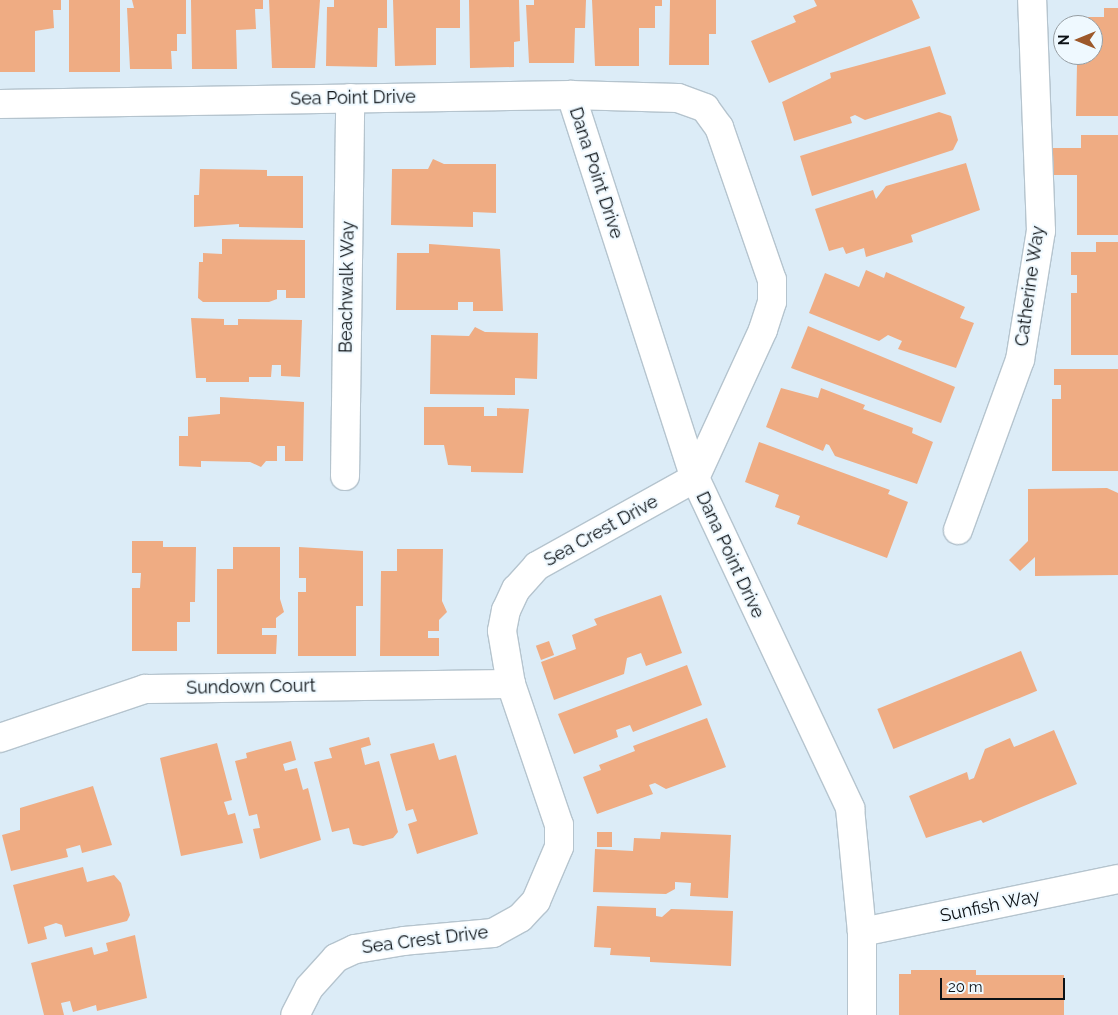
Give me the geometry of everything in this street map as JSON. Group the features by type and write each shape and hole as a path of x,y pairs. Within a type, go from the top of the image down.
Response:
{"street":[{"name":"Catherine Way","path":"958,530 1020,360 1041,231 1032,0"},
{"name":"Sea Point Drive","path":"0,104 571,95 678,98 705,108 722,134 772,280 773,292 763,330 695,478"},
{"name":"Dana Point Drive","path":"571,95 695,478 850,808 862,932 862,1015"},
{"name":"Beachwalk Way","path":"345,476 350,98"},
{"name":"Sea Crest Drive","path":"295,1015 325,967 347,952 404,941 493,933 520,918 536,901 559,847 559,825 512,684 502,631 506,610 516,589 537,566 695,478"},
{"name":"Sundown Court","path":"0,738 146,689 512,684"},
{"name":"Sunfish Way","path":"862,932 1118,879"}],"building":[{"path":"0,0 61,0 61,10 53,10 54,28 35,31 35,72 0,72"},
{"path":"69,0 120,0 120,72 69,72"},
{"path":"132,0 186,0 186,34 177,34 177,51 171,51 172,69 130,69 127,8 134,8"},
{"path":"191,0 263,0 263,9 255,9 256,29 236,30 237,69 192,69"},
{"path":"269,0 320,0 315,68 272,68"},
{"path":"334,0 387,0 387,28 378,28 377,67 326,66 327,7 334,7"},
{"path":"393,0 460,0 460,28 436,28 436,65 395,66"},
{"path":"469,0 519,0 520,41 514,42 514,67 470,68"},
{"path":"534,0 586,0 585,28 575,28 574,63 529,63 526,5 534,5"},
{"path":"592,0 662,0 662,6 655,6 655,28 639,28 639,66 595,66"},
{"path":"670,0 716,0 716,34 709,34 709,65 669,65"},
{"path":"814,0 912,0 920,18 769,83 751,41 796,22 793,16 817,6"},
{"path":"1104,8 1118,8 1118,116 1076,116 1077,65 1103,65"},
{"path":"930,46 946,94 865,120 855,115 850,117 852,123 794,141 782,102 831,78 830,73"},
{"path":"939,112 951,116 958,140 953,150 812,196 800,156"},
{"path":"1081,135 1118,135 1118,235 1077,235 1077,175 1051,175 1051,148 1081,148"},
{"path":"433,159 444,164 496,164 496,213 473,212 473,227 391,225 392,169 428,169"},
{"path":"966,163 980,210 911,235 913,242 866,257 864,248 846,254 843,247 829,251 815,209 873,190 876,199 886,186"},
{"path":"200,169 267,170 267,176 303,176 303,228 239,227 239,224 194,227 194,195 199,195"},
{"path":"222,239 305,240 305,298 286,298 286,290 277,290 277,299 269,302 203,302 198,298 199,262 203,262 203,253 222,254"},
{"path":"1096,242 1118,242 1118,355 1071,355 1071,293 1077,293 1077,275 1071,275 1071,252 1096,252"},
{"path":"429,244 500,249 503,311 473,311 473,302 458,302 458,310 396,310 397,253 429,253"},
{"path":"866,270 884,278 886,272 965,307 960,318 974,323 956,368 898,349 902,341 888,335 879,341 809,313 825,273 859,287"},
{"path":"191,318 224,319 224,325 238,325 238,319 302,320 300,377 281,376 281,365 272,365 271,377 249,377 249,382 206,382 206,378 196,378"},
{"path":"808,326 955,387 941,423 791,368"},
{"path":"475,327 485,332 538,333 537,379 515,378 515,395 430,394 431,335 469,336"},
{"path":"1054,369 1118,369 1118,471 1052,471 1052,399 1061,399 1061,385 1054,385"},
{"path":"781,388 818,398 821,388 865,405 863,409 913,428 912,433 933,442 917,484 835,456 829,445 826,444 823,451 766,427"},
{"path":"220,397 304,402 303,461 285,461 285,446 277,446 277,461 266,461 261,467 250,462 201,461 201,467 179,466 179,436 188,436 188,417 220,414"},
{"path":"424,407 484,407 484,416 497,416 497,408 529,409 523,473 471,472 471,466 448,465 444,445 424,445"},
{"path":"759,442 890,490 888,494 908,502 887,558 797,524 800,516 775,507 779,495 745,482"},
{"path":"1107,488 1118,493 1118,575 1035,576 1035,557 1020,571 1009,560 1028,541 1028,489"},
{"path":"132,541 163,541 163,547 196,547 195,602 190,602 190,622 177,622 177,651 132,651 132,588 140,588 141,573 132,573"},
{"path":"233,547 280,547 280,599 284,612 276,618 276,628 262,628 262,635 277,635 276,654 217,654 217,569 233,569"},
{"path":"299,547 363,551 363,606 356,606 356,656 298,656 298,592 306,592 306,578 299,578"},
{"path":"397,549 443,549 442,601 447,612 439,620 439,631 428,631 428,638 439,638 439,656 380,656 381,571 397,571"},
{"path":"661,595 682,653 646,666 641,653 627,658 624,674 554,700 541,662 576,649 572,635 597,625 594,619"},
{"path":"549,641 554,655 541,660 536,646"},
{"path":"1021,651 1037,691 893,749 877,709"},
{"path":"687,665 702,705 633,732 630,725 616,730 618,737 574,754 558,714"},
{"path":"707,718 726,767 666,789 655,783 649,785 653,794 597,814 583,777 601,770 599,765 635,751 633,746"},
{"path":"1054,730 1077,784 983,823 981,820 926,838 909,796 967,772 969,780 974,778 985,749 1010,738 1014,747"},
{"path":"369,737 371,745 361,748 365,765 379,761 398,832 393,838 363,846 353,844 349,828 332,832 314,762 332,758 329,748"},
{"path":"291,741 296,760 283,764 285,771 297,768 303,790 308,788 321,840 260,859 253,829 260,828 257,814 249,816 235,761 247,758 246,753"},
{"path":"217,743 232,800 224,802 228,815 235,813 243,843 181,856 160,758"},
{"path":"434,743 439,760 456,755 478,834 417,854 408,824 417,821 413,809 406,811 390,754"},
{"path":"93,786 112,845 82,853 80,845 66,849 68,857 11,871 2,835 20,830 20,808"},
{"path":"597,832 612,832 612,847 597,847"},
{"path":"661,832 731,835 728,898 690,896 691,883 675,882 675,889 666,894 593,892 595,849 633,851 634,838 660,839"},
{"path":"83,867 87,882 114,875 121,883 130,915 127,921 65,937 62,925 56,923 44,927 47,939 28,944 13,885"},
{"path":"597,906 656,908 656,916 662,917 671,909 733,911 731,966 650,962 650,957 610,955 611,948 594,947"},
{"path":"135,935 147,998 97,1011 96,1005 73,1012 70,1001 61,1003 64,1015 44,1015 31,963 92,947 94,955 108,951 106,943"},
{"path":"911,970 976,970 976,975 1064,975 1064,1015 899,1015 899,974 911,974"}]}
